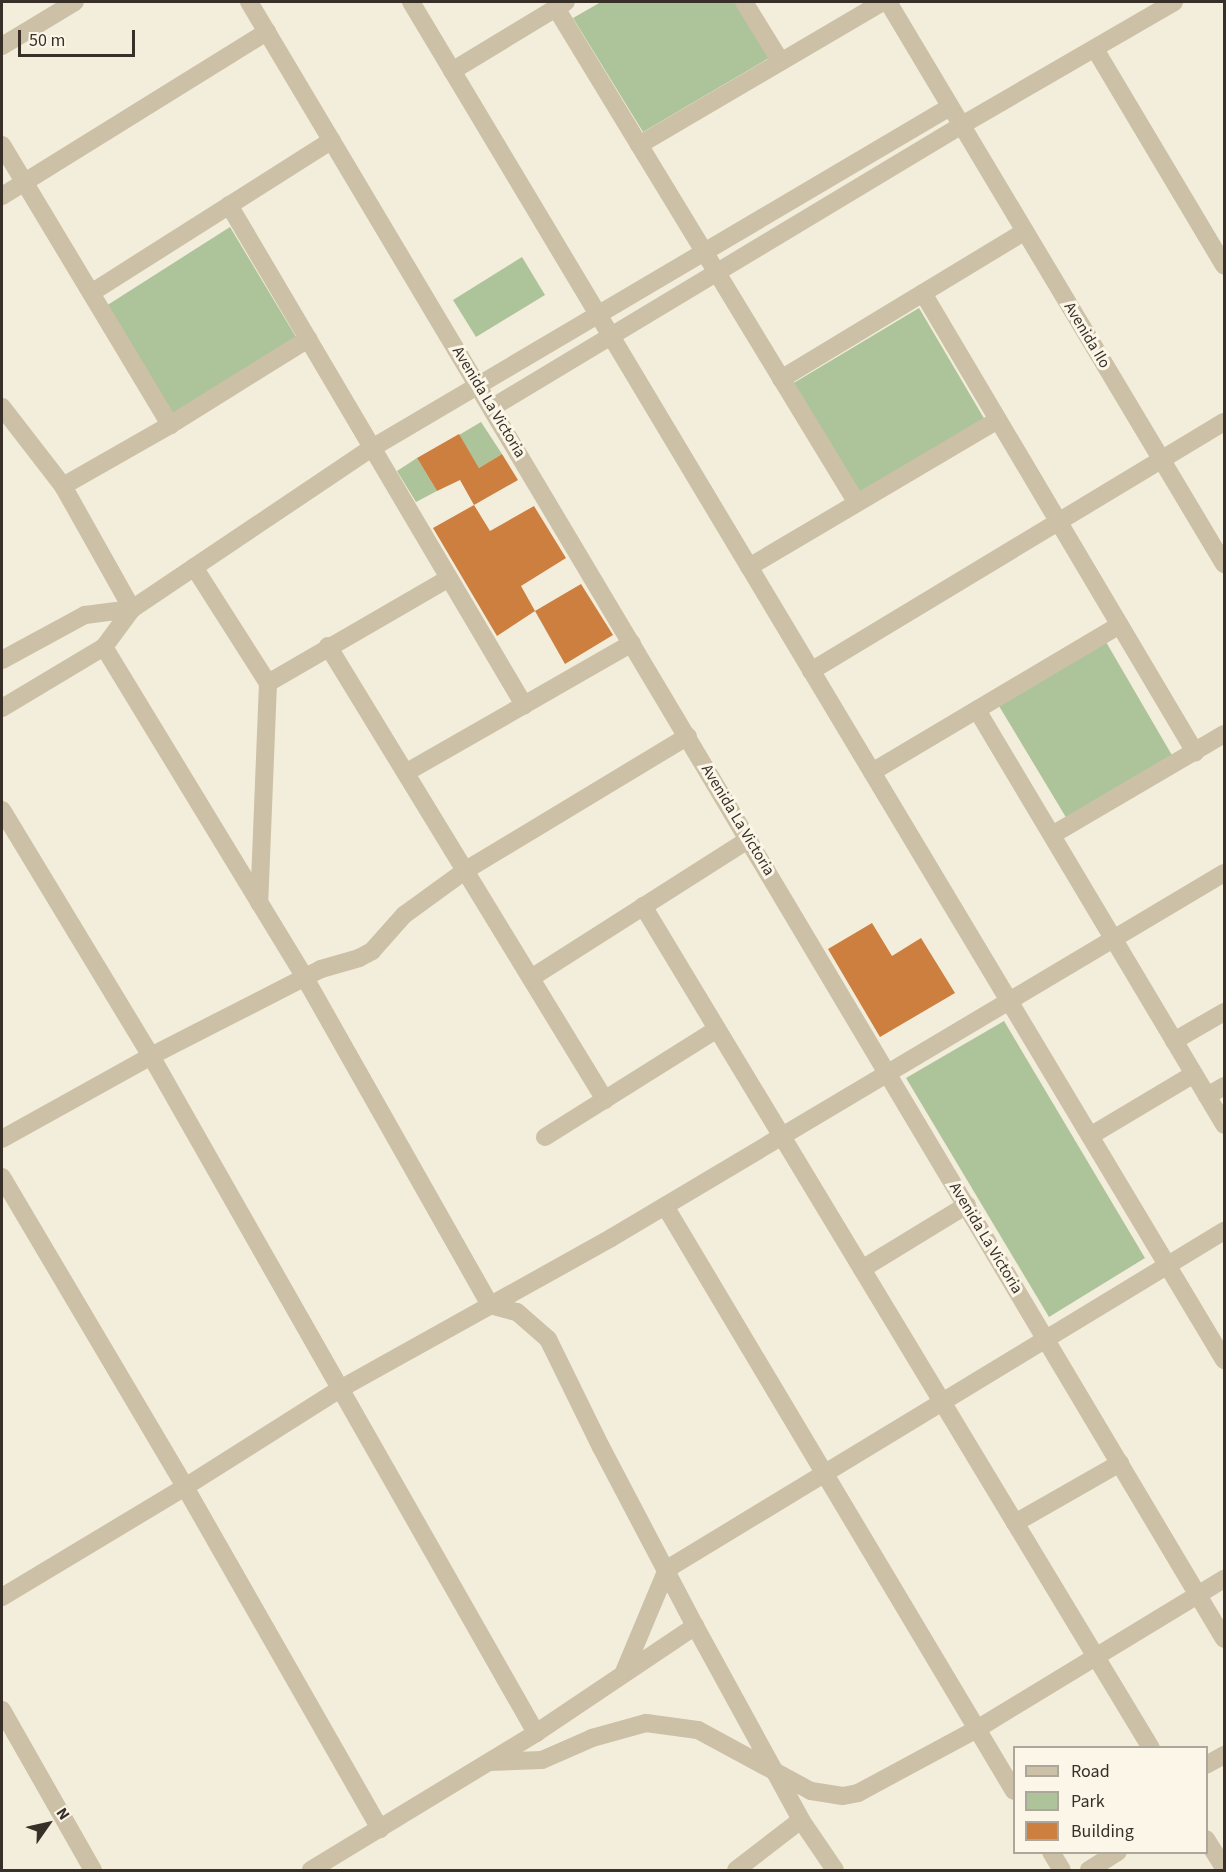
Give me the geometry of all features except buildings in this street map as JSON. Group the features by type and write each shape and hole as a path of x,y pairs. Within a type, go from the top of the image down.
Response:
{"street":[{"path":"2,46 75,2"},
{"name":"Avenida La Victoria","path":"249,2 493,407 1224,1639"},
{"path":"411,2 1224,1360"},
{"path":"744,2 781,62"},
{"path":"639,145 883,2"},
{"name":"Avenida Ilo","path":"888,2 1224,564"},
{"path":"493,407 962,125 1174,2"},
{"path":"452,71 562,5 639,145 702,252 857,503"},
{"path":"2,196 267,32"},
{"path":"1095,49 1224,265"},
{"path":"2,708 104,647 132,609 372,448 478,383 950,106"},
{"path":"91,293 332,140"},
{"path":"2,145 170,425"},
{"path":"229,205 524,705"},
{"path":"781,379 1025,231"},
{"path":"923,293 1195,752"},
{"path":"63,486 170,425 308,339"},
{"path":"2,407 63,486 132,609"},
{"path":"749,567 998,420"},
{"path":"812,671 1224,422"},
{"path":"194,567 268,683 259,903"},
{"path":"268,683 328,646 449,578"},
{"path":"2,660 86,615 132,609"},
{"path":"872,772 1120,625"},
{"path":"407,771 632,643"},
{"path":"328,646 407,771 605,1100"},
{"path":"104,647 305,978 490,1305 517,1312 548,1339 601,1447 695,1626 801,1820 835,1870"},
{"path":"977,710 1224,1125"},
{"path":"1052,835 1224,734"},
{"path":"2,1139 151,1056 305,978 372,951 404,915 466,870 688,736"},
{"path":"2,810 151,1056 536,1733"},
{"path":"531,978 749,839"},
{"path":"2,1597 185,1487 340,1389 664,1206 1224,873"},
{"path":"643,906 1150,1746"},
{"path":"1174,1041 1224,1012"},
{"path":"545,1137 717,1029"},
{"path":"1090,1136 1194,1074"},
{"path":"1207,1096 1224,1086"},
{"path":"2,1177 185,1487 380,1829"},
{"path":"862,1269 967,1205"},
{"path":"664,1206 1013,1789"},
{"path":"624,1672 667,1569 1224,1231"},
{"path":"1016,1523 1120,1463"},
{"path":"489,1762 542,1760 592,1738 646,1723 698,1730 811,1791 831,1795 858,1793 977,1729 1224,1579"},
{"path":"311,1870 536,1733 695,1626"},
{"path":"2,1710 93,1870"},
{"path":"1208,1764 1224,1755"},
{"path":"736,1870 801,1820"},
{"path":"1208,1842 1224,1868"},
{"path":"1052,1854 1062,1870"},
{"path":"1089,1870 1115,1854"}],"green space":[{"path":"601,2 736,2 769,58 643,132 573,18"},
{"path":"230,227 296,337 172,416 106,306"},
{"path":"522,257 545,295 476,337 453,300"},
{"path":"919,308 985,420 860,494 792,384"},
{"path":"481,422 502,454 479,468 459,435"},
{"path":"417,458 437,491 416,502 397,471"},
{"path":"1106,642 1173,757 1067,819 999,706"},
{"path":"1004,1021 1145,1258 1049,1317 906,1078"}]}
